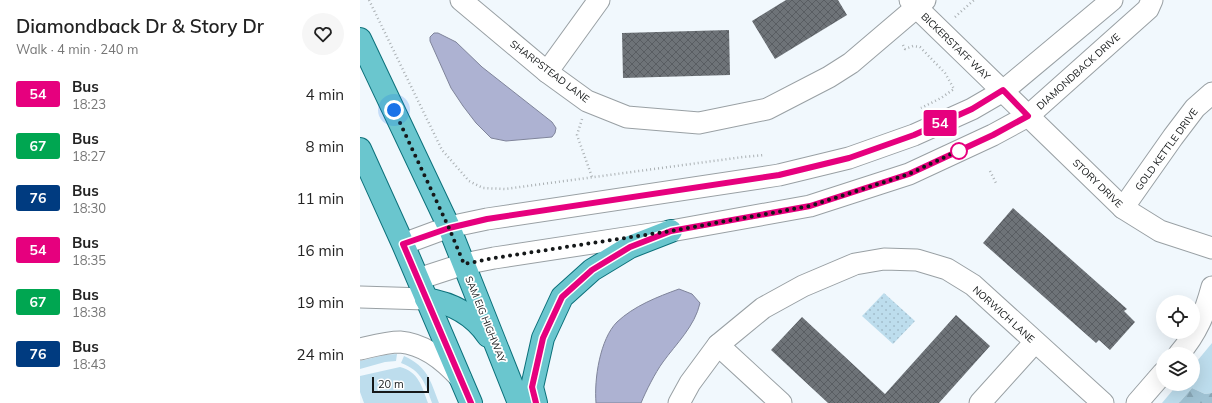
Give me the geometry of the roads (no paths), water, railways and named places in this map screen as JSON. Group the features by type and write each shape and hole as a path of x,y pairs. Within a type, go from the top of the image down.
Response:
{"main road":[{"name":"SAM EIG HIGHWAY","path":"360,39 449,228 519,403"},
{"path":"360,149 403,244 471,403"},
{"path":"536,403 532,387 543,338 562,297 592,270 630,247 671,231"},
{"path":"426,299 440,301 465,312 477,322 498,350"}],"street":[{"name":"SHARPSTEAD LANE","path":"461,0 547,72 588,101 627,117 699,123 767,109 829,77 851,63 917,2"},
{"path":"547,72 599,0"},
{"path":"403,244 449,228 494,218 779,175 849,158 914,135 972,109 1003,90 1112,0"},
{"name":"DIAMONDBACK DRIVE","path":"418,279 464,264 494,258 671,231 810,206 909,174 983,140 1028,116 1148,9 1152,0"},
{"name":"BICKERSTAFF WAY","path":"917,2 982,71 1003,90"},
{"name":"STORY DRIVE","path":"1003,90 1123,208 1160,231 1212,248"},
{"name":"GOLD KETTLE DRIVE","path":"1123,208 1195,108 1212,93"},
{"name":"NORWICH LANE","path":"679,403 690,383 718,345 763,308 803,286 855,264 884,259 917,260 947,269 974,285 1103,403"},
{"path":"1184,347 1202,318 1212,287"},
{"path":"360,297 426,299"},
{"path":"360,350 390,343 401,342 413,345 428,351 445,363 461,379"},
{"path":"980,403 1035,342"},
{"path":"718,345 781,403"},
{"path":"1137,403 1156,381"}]}
